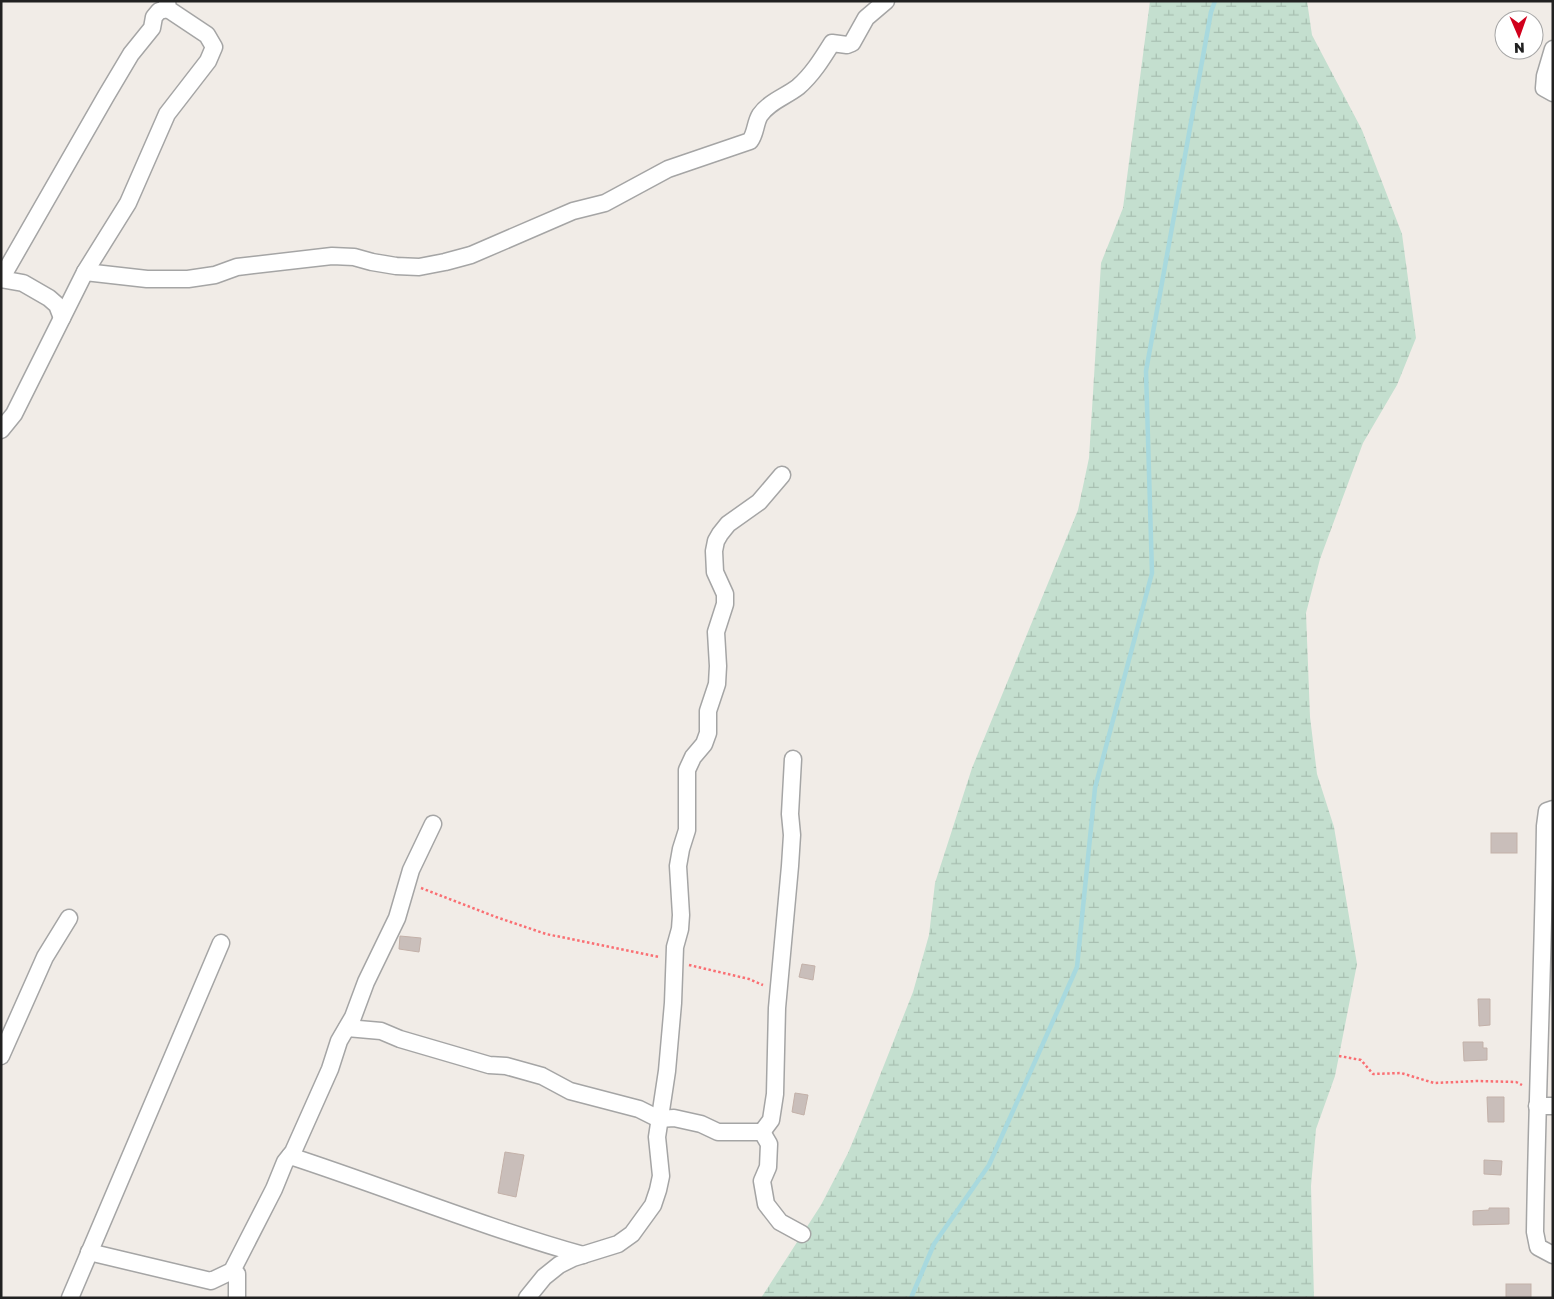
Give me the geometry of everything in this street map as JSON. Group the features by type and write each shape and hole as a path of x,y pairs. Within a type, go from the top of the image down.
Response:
{"street":[{"path":"85,272 147,279 188,279 216,275 237,267 317,258 348,257 396,266 419,267 471,255 573,211 612,200 668,168 750,141 760,116 771,104 796,88 806,79 832,43 847,45 852,43 868,15 886,1"},
{"path":"1,430 14,414 62,318 85,272 128,203 167,114 208,61 214,47 207,35 162,6 154,17 152,28 132,54 106,96 1,279 22,282 49,298 57,305 62,318"},
{"path":"1553,49 1545,76 1544,88 1553,93"},
{"path":"527,1298 544,1277 559,1265 573,1258 618,1244 632,1234 653,1205 661,1176 657,1137 667,1071 675,947 680,930 678,866 687,830 687,770 693,757 704,744 708,733 708,711 717,684 716,632 725,604 725,594 715,572 714,551 716,541 728,524 759,502 782,474"},
{"path":"762,1132 771,1120 775,1094 777,1008 792,835 790,814 793,759"},
{"path":"1553,809 1547,811 1545,826 1548,954 1536,1232 1538,1247 1553,1255"},
{"path":"89,1252 211,1281 232,1271 274,1189 330,1069 340,1041 353,1018 366,982 378,961 397,918 411,870 434,824"},
{"path":"1,1056 45,957 68,918"},
{"path":"70,1298 221,944"},
{"path":"347,1028 381,1031 400,1039 490,1065 506,1066 542,1076 570,1091 639,1109 659,1119 674,1118 701,1124 718,1132 762,1132"},
{"path":"762,1132 769,1144 768,1167 762,1180 766,1204 780,1222 802,1234"},
{"path":"290,1156 514,1234 583,1255"},
{"path":"232,1271 237,1274 237,1298"}],"path":[{"path":"408,883 546,934 674,960 749,979 779,991"},
{"path":"1339,1056 1360,1060 1373,1074 1401,1073 1434,1083 1516,1082 1542,1101"}],"green space":[{"path":"1150,1 1307,1 1312,35 1362,130 1402,234 1416,338 1397,385 1363,443 1320,559 1306,613 1310,717 1317,774 1334,827 1357,964 1335,1076 1316,1129 1311,1186 1314,1298 761,1298 821,1205 848,1153 869,1103 913,992 929,935 935,883 972,768 1078,510 1089,458 1101,263 1123,208"}],"building":[{"path":"1491,833 1517,833 1517,853 1491,853"},
{"path":"400,936 421,938 419,952 399,949"},
{"path":"802,964 815,966 813,980 799,977"},
{"path":"1478,999 1490,999 1490,1025 1479,1026"},
{"path":"1463,1042 1483,1042 1483,1048 1487,1048 1487,1060 1464,1061"},
{"path":"795,1093 808,1095 804,1115 792,1112"},
{"path":"1487,1097 1504,1097 1504,1122 1488,1122"},
{"path":"505,1152 524,1155 516,1197 498,1193"},
{"path":"1484,1160 1502,1161 1501,1175 1484,1174"},
{"path":"1489,1208 1509,1208 1509,1224 1473,1225 1473,1211 1489,1210"},
{"path":"1506,1284 1531,1284 1531,1298 1506,1298"}],"waterway":[{"path":"911,1298 934,1244 989,1165 1077,967 1095,788 1152,573 1146,371 1211,12 1215,1"}]}
